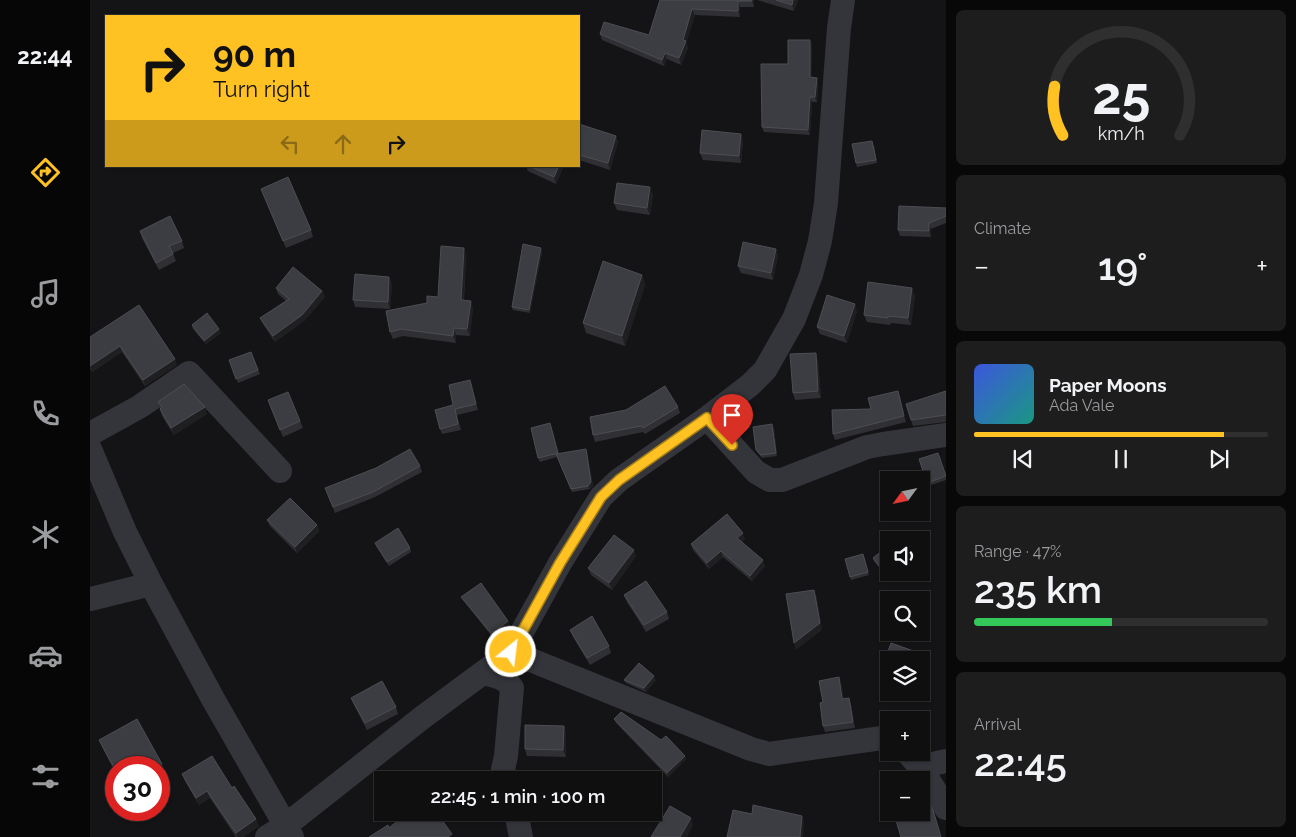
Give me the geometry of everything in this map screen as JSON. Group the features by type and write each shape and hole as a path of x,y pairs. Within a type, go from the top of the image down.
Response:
{"street":[{"path":"90,449 95,475 281,833 424,717 511,652 560,563 601,497 619,480 707,418 750,385 766,370 794,319 811,275 820,241 826,202 839,28 843,0"},
{"path":"90,434 139,408 189,373 280,471"},
{"path":"707,418 756,472 770,480 782,480 867,448 946,435"},
{"path":"90,599 151,584"},
{"path":"511,652 751,749 769,754 880,738"},
{"path":"483,673 508,681 512,688 504,771"},
{"path":"914,761 946,808"},
{"path":"930,761 946,761"},
{"path":"518,821 521,837"}],"building":[{"path":"660,0 752,1 738,1 738,11 692,9 683,40 686,41 679,58 665,53 662,60 600,34 604,22 649,35"},
{"path":"776,0 793,0 792,5"},
{"path":"788,40 810,40 810,77 817,78 815,97 810,97 808,130 762,127 761,64 788,64"},
{"path":"580,124 616,136 608,163 580,155"},
{"path":"702,130 741,134 739,156 700,153"},
{"path":"872,141 876,160 856,163 852,144"},
{"path":"531,167 559,167 554,177"},
{"path":"288,177 311,230 283,241 261,189"},
{"path":"617,183 650,187 647,208 614,203"},
{"path":"899,206 946,208 946,216 929,223 929,231 898,230"},
{"path":"170,216 182,241 169,246 173,254 156,263 140,231"},
{"path":"743,242 776,249 771,273 738,266"},
{"path":"523,244 541,248 529,310 512,307"},
{"path":"441,246 464,248 461,300 471,301 467,329 454,328 453,336 401,329 390,332 386,311 427,303 427,296 438,297"},
{"path":"603,261 642,275 622,336 583,323"},
{"path":"293,267 322,291 302,315 273,336 260,318 289,299 276,288"},
{"path":"355,274 389,277 388,302 353,300"},
{"path":"868,282 912,288 908,318 864,315"},
{"path":"827,295 855,304 844,336 817,327"},
{"path":"139,305 175,359 143,380 120,346 90,366 90,337"},
{"path":"207,313 219,329 204,341 192,325"},
{"path":"251,352 258,370 236,379 229,360"},
{"path":"816,353 818,391 793,393 790,354"},
{"path":"470,380 476,404 455,409 458,424 440,429 435,410 453,405 449,385"},
{"path":"184,384 205,407 171,428 158,402"},
{"path":"665,386 678,407 643,428 641,426 593,435 590,417 626,410"},
{"path":"898,391 904,416 833,434 832,410 871,409 868,398"},
{"path":"946,391 946,415 911,420 906,404"},
{"path":"288,392 300,421 280,430 268,400"},
{"path":"550,423 558,453 538,458 531,428"},
{"path":"772,424 776,453 761,455 756,450 753,427"},
{"path":"410,449 420,466 373,492 333,507 325,488 376,468"},
{"path":"586,449 591,482 588,486 571,489 556,454"},
{"path":"938,453 946,476 930,482 930,471 923,471 919,459"},
{"path":"290,498 317,525 295,547 267,520"},
{"path":"727,514 743,533 737,538 763,560 750,576 721,551 707,563 691,544"},
{"path":"398,528 410,548 387,562 375,543"},
{"path":"614,535 634,550 609,583 588,568"},
{"path":"880,552 880,567 873,558"},
{"path":"863,554 868,572 850,577 845,559"},
{"path":"646,581 667,612 644,625 624,595"},
{"path":"481,583 508,621 492,634 461,597"},
{"path":"814,590 820,623 794,643 786,594"},
{"path":"592,616 609,646 587,658 570,630"},
{"path":"891,643 913,651 888,651"},
{"path":"639,663 654,676 644,688 624,680"},
{"path":"839,677 842,699 849,698 853,722 823,726 820,703 823,702 819,681"},
{"path":"382,681 396,707 365,723 351,698"},
{"path":"621,712 661,740 666,736 685,756 667,773 614,719"},
{"path":"137,719 158,756 108,756 99,740"},
{"path":"525,725 564,726 563,750 525,749"},
{"path":"212,756 232,788 234,786 256,819 236,833 207,791 196,798 182,774"},
{"path":"753,805 802,816 800,837 727,837 733,810 752,814"},
{"path":"670,806 691,818 680,837 651,837"},
{"path":"930,807 933,810 941,837 901,837 896,821 930,821"},
{"path":"397,821 443,821 452,834 448,837 369,837 388,825 389,828"}],"route":[{"path":"511,652 560,563 601,497 619,480 707,418 732,445"}]}
